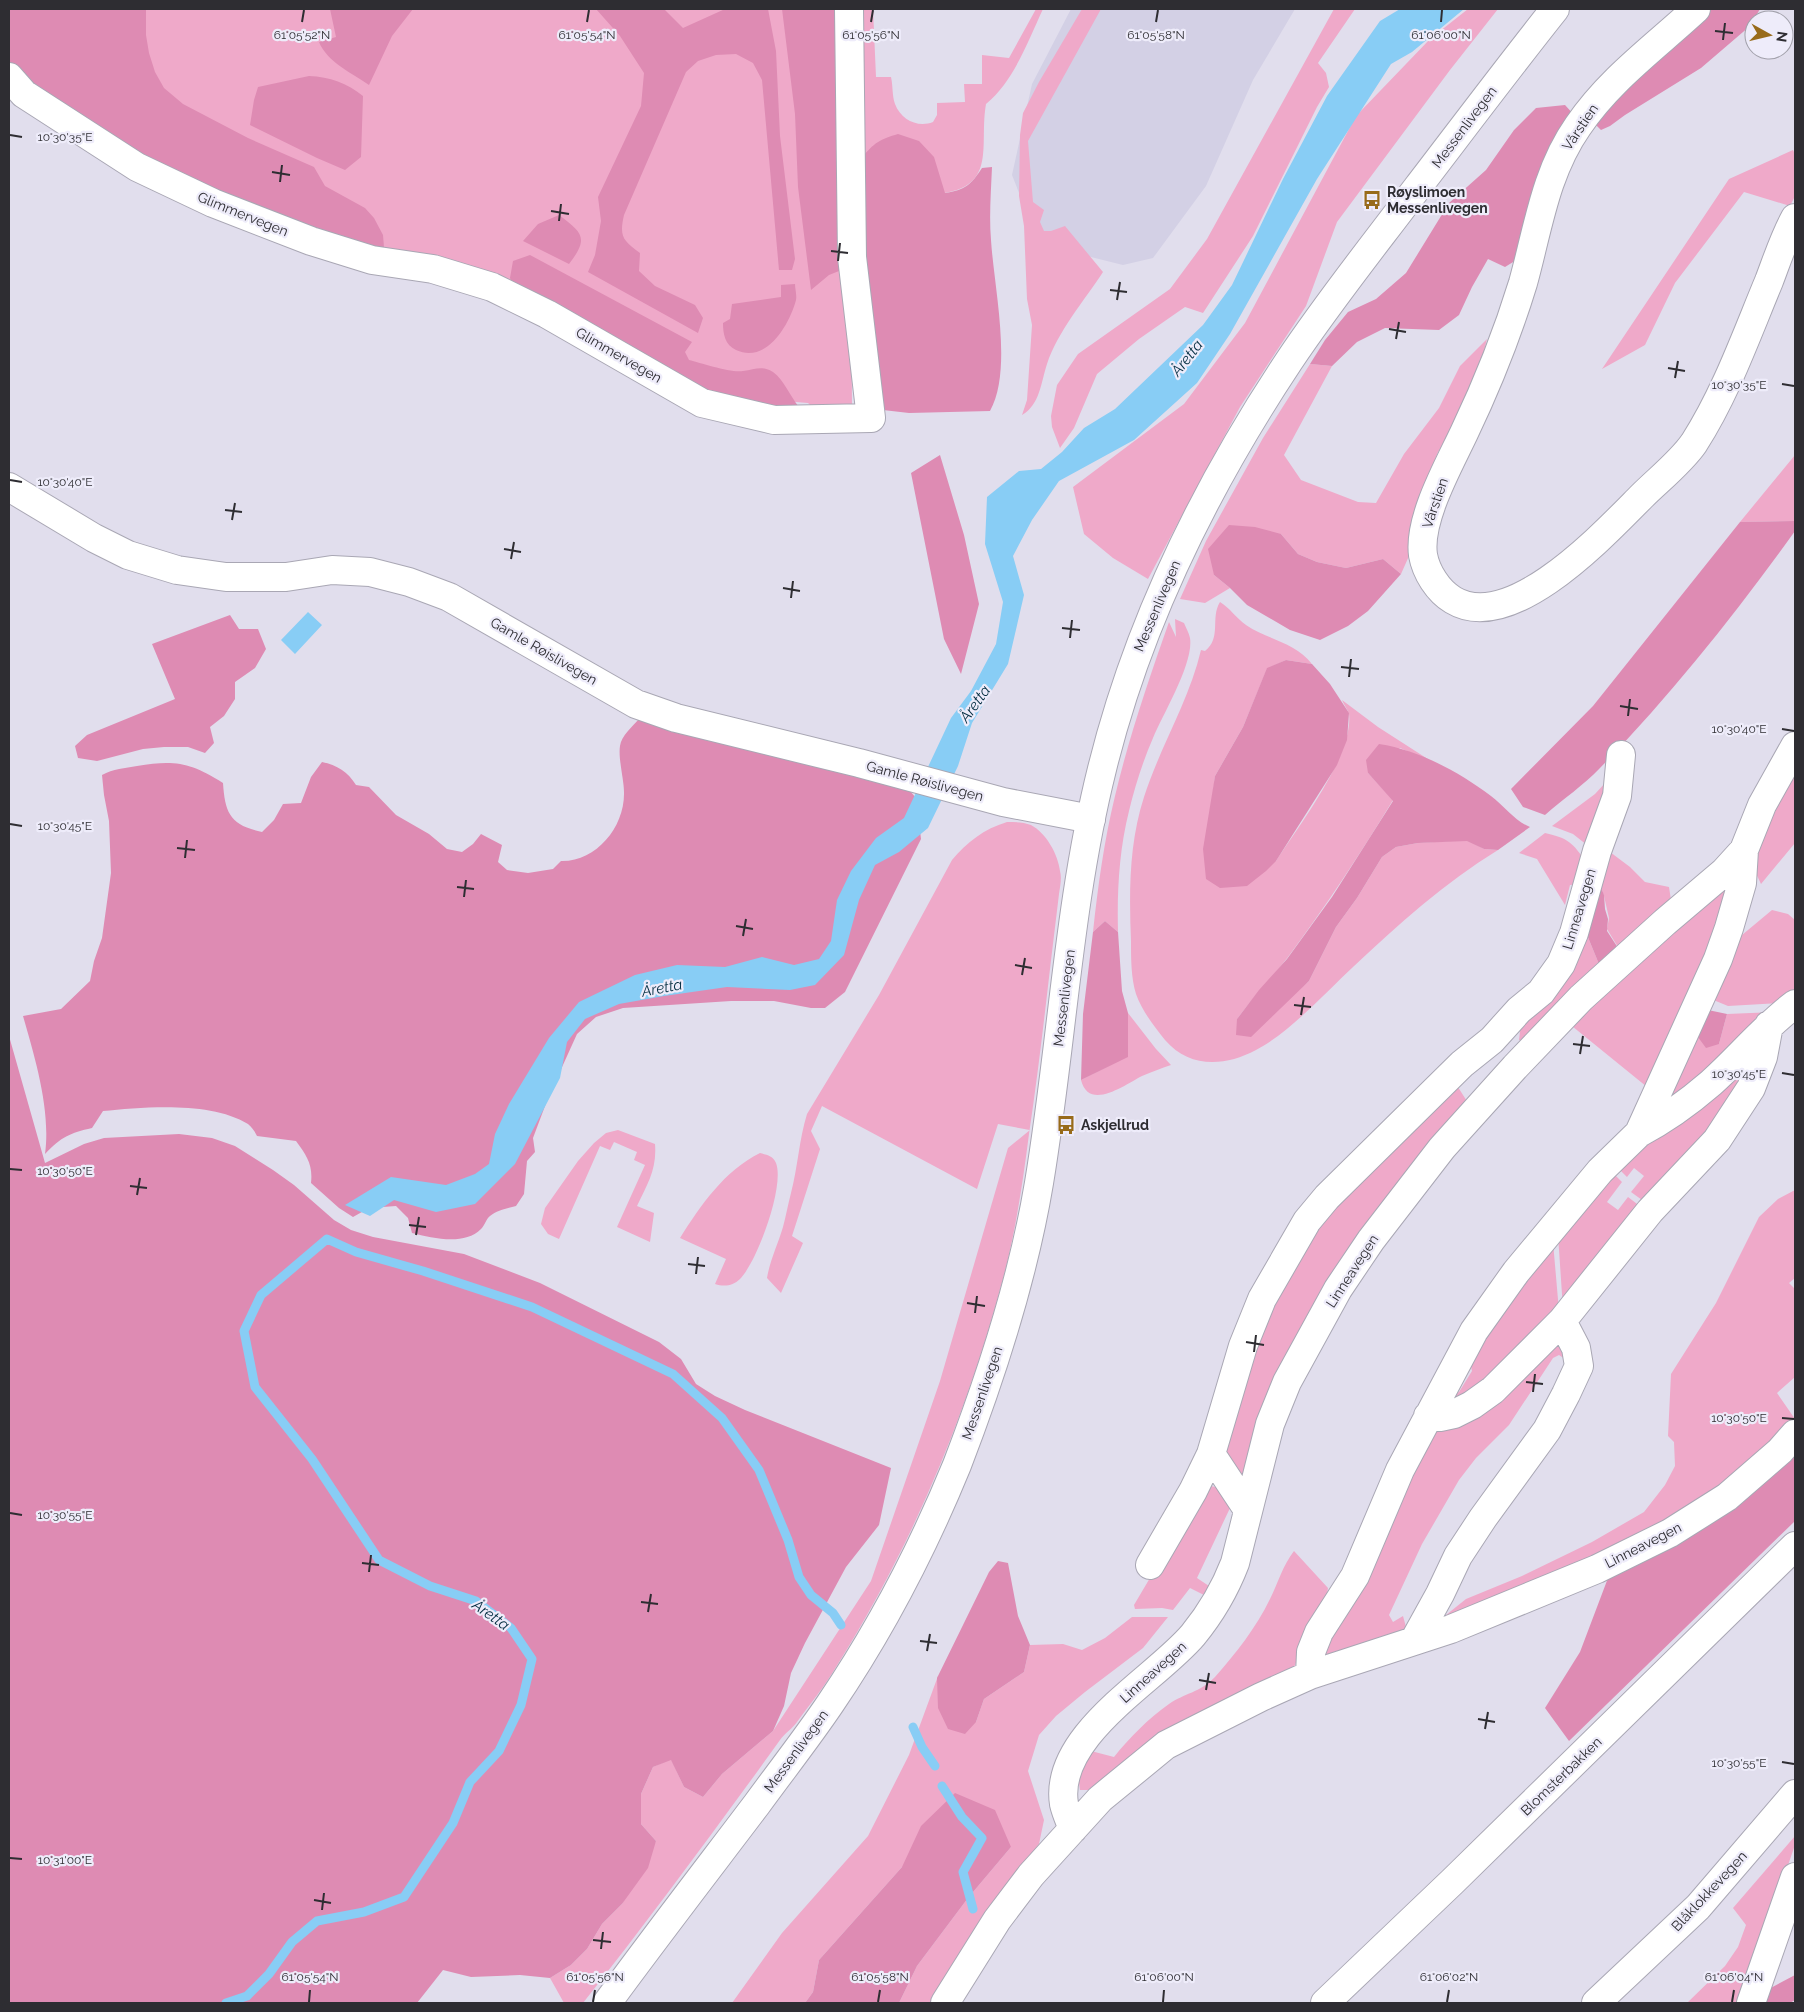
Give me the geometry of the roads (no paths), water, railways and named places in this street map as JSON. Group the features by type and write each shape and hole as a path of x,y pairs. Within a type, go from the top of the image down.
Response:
{"street":[{"name":"Glimmervegen","path":"9,77 24,94 136,167 213,202 310,241 372,260 433,269 492,287 547,314 702,403 774,420 871,418 852,257 849,9"},
{"name":"Messenlivegen","path":"607,2003 830,1705 899,1590 930,1527 956,1466 982,1396 1005,1323 1024,1254 1038,1188 1051,1107 1078,888 1102,769 1122,696 1138,650 1174,564 1208,497 1288,362 1335,296 1555,9"},
{"name":"Vårstien","path":"1696,9 1636,60 1603,94 1577,127 1557,162 1542,206 1522,285 1475,411 1436,492 1425,530 1423,555 1431,577 1444,595 1463,606 1484,609 1511,601 1538,588 1615,523 1692,447 1716,405 1795,218"},
{"name":"Gamle Røislivegen","path":"9,486 94,538 136,557 177,570 226,577 286,577 332,570 370,572 409,582 448,597 636,704 676,718 859,763 1003,802 1091,819"},
{"name":"Linneavegen","path":"1639,1134 1718,959 1730,928 1742,883 1744,850 1762,805 1795,746"},
{"name":"Linneavegen","path":"1150,1565 1193,1491 1211,1454 1243,1346 1262,1299 1307,1221 1327,1197 1462,1064 1492,1040 1519,1010 1541,992 1560,964 1574,933 1597,851 1617,796 1621,755"},
{"name":"Linneavegen","path":"1073,1829 1064,1803 1064,1790 1067,1773 1075,1752 1087,1735 1116,1705 1169,1660 1193,1635 1216,1604 1226,1585 1234,1563 1273,1416 1287,1382 1338,1289 1371,1240 1442,1148 1515,1067 1581,998 1724,872 1744,850"},
{"name":"Linneavegen","path":"1310,1675 1311,1652 1319,1632 1355,1576 1400,1470 1474,1331 1516,1272 1600,1171 1639,1134 1659,1123 1710,1083 1769,1025 1795,1004"},
{"path":"1428,1416 1440,1417 1454,1414 1472,1405 1493,1390 1562,1321 1650,1211 1717,1140 1750,1088 1763,1057 1769,1025"},
{"path":"1492,1040 1515,1067"},
{"path":"1414,1641 1458,1556 1483,1518 1547,1430 1579,1366 1576,1348 1562,1321"},
{"name":"Linneavegen","path":"944,2003 997,1920 1031,1875 1100,1799 1166,1745 1261,1697 1310,1675 1451,1629 1597,1569 1670,1533 1727,1497 1780,1451 1795,1434"},
{"path":"1211,1454 1248,1510"},
{"name":"Blomsterbakken","path":"1325,2003 1452,1882 1795,1546"},
{"name":"Blåklokkevegen","path":"1596,2003 1698,1907 1795,1794"},
{"path":"1751,2003 1795,1877"}],"water":[{"path":"1400,9 1464,9 1412,52 1391,64 1317,179 1230,334 1197,383 1134,440 1059,481 1032,520 1013,556 1024,595 1008,664 972,723 958,766 928,828 899,852 875,865 859,900 844,955 815,985 790,990 727,987 664,996 619,1004 585,1019 567,1042 560,1078 515,1164 475,1204 436,1212 394,1200 370,1216 345,1205 391,1177 446,1185 475,1174 489,1164 495,1134 509,1104 549,1038 579,1002 635,975 677,965 725,967 762,957 794,965 819,959 831,941 837,900 851,871 876,838 904,818 951,718 971,691 996,644 1003,602 985,544 987,497 1019,471 1041,469 1062,452 1084,428 1115,409 1203,325 1232,285 1283,179 1327,96 1380,21"},
{"path":"308,612 322,625 295,654 281,640"}],"waterway":[{"name":"Åretta","path":"226,2003 247,1996 269,1974 292,1942 317,1921 364,1912 404,1897 453,1823 470,1782 499,1751 521,1705 532,1659 511,1628 476,1601 430,1586 379,1560 312,1459 255,1387 244,1331 261,1295 327,1239 356,1252 423,1271 532,1307 673,1374 722,1418 759,1470 788,1540 799,1577 811,1595 833,1613 841,1625"},
{"path":"913,1727 922,1747 935,1766"},
{"path":"942,1786 962,1817 982,1838 963,1872 973,1909"}],"place":[{"name":"Røyslimoen Messenlivegen","path":"1372,200"},
{"name":"Askjellrud","path":"1066,1125"}]}
